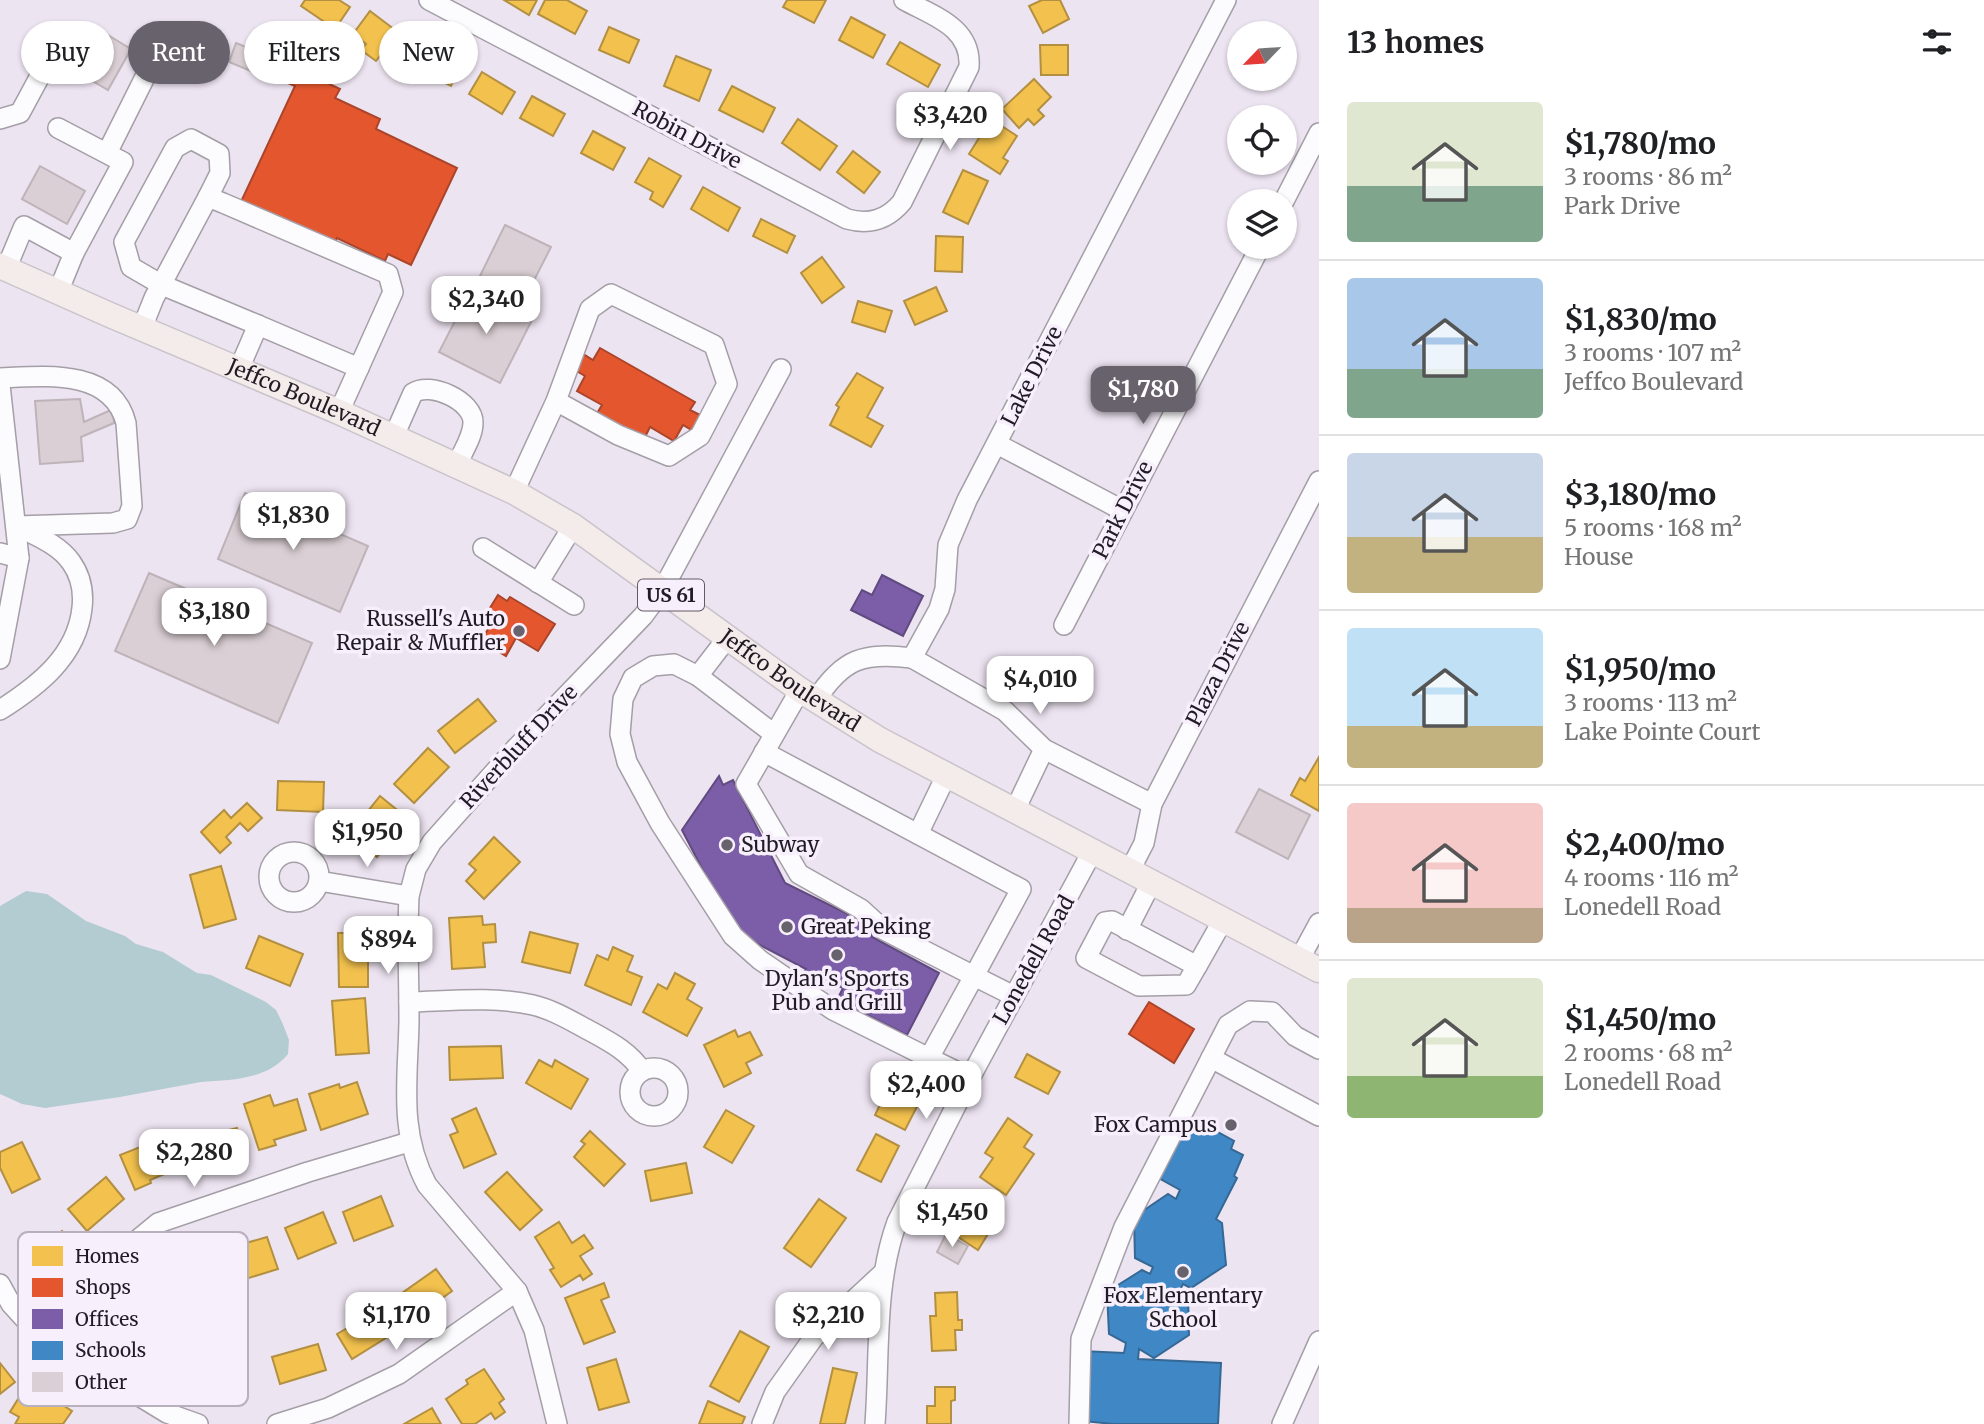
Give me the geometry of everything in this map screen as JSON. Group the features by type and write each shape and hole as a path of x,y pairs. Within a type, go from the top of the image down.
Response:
{"main road":[{"name":"Jeffco Boulevard","path":"3,267 394,436 514,492 573,526 808,695 880,740 1309,965"}],"street":[{"name":"Robin Drive","path":"429,0 847,219 864,222 889,214 902,202 968,73 968,48 962,36 953,26 904,0"},
{"name":"Lake Drive","path":"912,657 939,609 945,589 948,545 967,500 1226,0"},
{"path":"0,120 20,113 36,84"},
{"path":"107,153 142,84"},
{"path":"58,128 123,162 74,253 58,292"},
{"path":"1290,189 1319,133"},
{"path":"142,328 162,285 220,173 219,154 191,139 174,148 124,242 131,267 162,285 359,368"},
{"path":"208,197 388,274 393,292 339,412"},
{"path":"3,267 24,226 74,253"},
{"name":"Park Drive","path":"1064,625 1254,259"},
{"path":"514,492 556,401 590,309 611,294 714,345 727,384 700,436 668,456 618,435 556,401"},
{"path":"239,369 258,325"},
{"name":"Riverbluff Drive","path":"556,1424 534,1330 517,1291 427,1185 409,1142 406,1090 409,896 416,869 432,842 515,749 628,632 663,589 781,369"},
{"path":"0,378 45,376 80,379 114,397 123,411 126,423 132,506 127,519 113,523 16,526"},
{"path":"0,385 19,558 0,659"},
{"path":"394,436 413,393 433,389 466,404 471,411 473,426 457,464"},
{"path":"997,444 1122,510"},
{"name":"Plaza Drive","path":"1127,930 1140,877 1143,843 1152,804 1319,481"},
{"path":"0,710 35,686 68,650 81,622 81,580 70,561 52,544 16,526"},
{"path":"538,583 573,526"},
{"path":"483,548 574,606"},
{"path":"0,553 19,558"},
{"path":"698,676 727,637"},
{"path":"1014,996 884,930 861,909 799,874 746,784 774,734 808,695 847,664 875,655 912,657 1005,711 1044,749 1152,804"},
{"path":"774,734 698,676 674,664 653,666 634,678 623,699 620,734 627,762 660,823 733,936 760,960 833,1010 970,1078"},
{"path":"1014,812 1044,749"},
{"path":"764,752 1021,889 929,1058"},
{"path":"918,834 946,776"},
{"name":"Lonedell Road","path":"875,1424 883,1273 897,1222 970,1078 1092,852"},
{"path":"319,881 409,896"},
{"path":"1197,967 1112,921 1105,922 1086,958 1139,986 1186,985 1197,967 1223,920"},
{"path":"1309,965 1319,923"},
{"path":"409,1002 499,1002 533,1005 557,1013 619,1047 642,1071"},
{"path":"1079,1424 1081,1339 1124,1227 1228,1025 1250,1012 1272,1012 1295,1037 1319,1049"},
{"path":"1211,1058 1319,1116"},
{"path":"147,1232 158,1223 308,1172 409,1142"},
{"path":"762,1424 775,1392 814,1337 883,1273"},
{"path":"0,1284 18,1313"},
{"path":"277,1424 328,1408 399,1374 517,1291"},
{"path":"1282,1424 1319,1341"},
{"path":"155,1406 198,1424"}],"shaded area":[{"path":"26,891 47,894 86,921 125,936 136,944 163,952 197,973 211,975 266,1002 276,1010 282,1022 289,1040 288,1054 270,1069 248,1077 201,1082 45,1108 22,1104 0,1094 0,906"}],"building: Homes":[{"path":"305,0 339,0 350,7 340,21 323,21 301,6"},
{"path":"504,0 537,0 529,15"},
{"path":"545,0 567,0 587,11 575,34 538,14"},
{"path":"787,0 826,0 814,23 783,7"},
{"path":"1042,0 1060,0 1069,19 1043,33 1029,6"},
{"path":"370,11 383,21 379,21 379,57 376,61 365,53 365,21 363,21"},
{"path":"851,17 885,35 873,58 839,40"},
{"path":"609,27 639,40 629,63 599,50"},
{"path":"900,42 940,65 928,87 887,64"},
{"path":"1040,45 1068,45 1068,75 1041,75"},
{"path":"676,56 711,70 699,101 664,86"},
{"path":"482,72 515,92 502,114 469,94 475,84 478,84"},
{"path":"1034,79 1051,97 1038,110 1044,116 1034,125 1028,119 1019,128 1002,109"},
{"path":"732,86 775,108 763,132 719,110"},
{"path":"532,96 565,114 553,136 520,118"},
{"path":"798,119 837,146 820,170 782,143"},
{"path":"991,119 1017,136 1003,158 1008,161 1000,174 969,154"},
{"path":"593,131 625,148 613,170 581,153"},
{"path":"853,151 880,172 864,193 837,172"},
{"path":"649,158 681,176 663,207 650,199 653,192 635,182"},
{"path":"963,170 988,181 968,224 943,212"},
{"path":"703,187 740,208 728,231 691,209"},
{"path":"761,219 795,236 787,253 753,236"},
{"path":"936,236 963,237 962,272 935,271"},
{"path":"822,257 844,287 822,303 801,273"},
{"path":"936,287 947,311 915,325 904,301"},
{"path":"858,301 892,311 885,332 852,322"},
{"path":"857,373 883,388 867,417 883,426 871,447 830,425 839,407 836,405"},
{"path":"478,699 496,721 455,753 438,731"},
{"path":"428,748 449,767 414,803 394,784"},
{"path":"1319,757 1319,811 1291,795 1300,778 1305,781"},
{"path":"278,781 324,782 323,812 277,810"},
{"path":"380,796 407,818 377,857 349,835"},
{"path":"247,803 262,818 248,831 240,823 226,837 231,843 220,853 201,832 224,810 231,818"},
{"path":"494,837 520,862 484,899 466,881 476,870 469,864"},
{"path":"221,866 236,919 204,928 190,875"},
{"path":"482,916 483,925 495,924 496,942 483,943 485,967 452,969 449,918"},
{"path":"530,932 578,944 570,973 522,962"},
{"path":"338,933 368,933 368,987 339,987"},
{"path":"259,936 303,954 290,986 246,968"},
{"path":"613,947 633,956 627,971 642,977 631,1005 585,985 597,955 608,960"},
{"path":"675,973 695,984 687,999 702,1008 687,1036 643,1012 658,984 667,989"},
{"path":"365,998 369,1053 336,1055 332,1001"},
{"path":"735,1030 738,1037 750,1032 762,1055 746,1063 751,1073 724,1087 704,1045"},
{"path":"501,1046 503,1078 450,1080 449,1047"},
{"path":"1027,1054 1060,1072 1048,1094 1015,1077"},
{"path":"539,1060 552,1067 555,1060 588,1079 571,1109 526,1083"},
{"path":"895,1074 926,1089 905,1130 875,1115"},
{"path":"357,1082 368,1114 321,1130 309,1094 339,1084 340,1088"},
{"path":"270,1095 274,1106 297,1099 306,1130 274,1140 276,1145 259,1150 244,1104"},
{"path":"476,1108 496,1154 464,1168 450,1135 458,1132 452,1119"},
{"path":"726,1110 754,1126 732,1163 704,1147"},
{"path":"1008,1118 1032,1135 1024,1147 1034,1154 1006,1195 980,1177 993,1158 985,1153"},
{"path":"237,1128 243,1155 194,1168 187,1140"},
{"path":"590,1131 625,1164 604,1186 574,1157 585,1144 581,1141"},
{"path":"876,1134 899,1146 881,1182 857,1170"},
{"path":"168,1136 181,1167 150,1180 151,1183 135,1190 120,1155"},
{"path":"22,1142 40,1179 12,1193 0,1168 0,1152"},
{"path":"686,1163 692,1193 651,1201 645,1171"},
{"path":"507,1172 542,1210 520,1230 485,1192"},
{"path":"106,1177 124,1199 87,1231 68,1209"},
{"path":"381,1196 393,1226 354,1241 343,1212"},
{"path":"819,1199 846,1218 811,1267 784,1248"},
{"path":"969,1205 996,1221 978,1250 952,1233"},
{"path":"323,1212 336,1243 298,1259 285,1228"},
{"path":"559,1222 572,1243 584,1235 593,1248 580,1256 592,1274 583,1280 580,1275 561,1287 550,1270 554,1268 535,1237"},
{"path":"267,1237 278,1269 248,1278 248,1242"},
{"path":"436,1269 452,1291 411,1321 395,1298"},
{"path":"604,1283 609,1297 601,1300 615,1332 584,1344 565,1298"},
{"path":"957,1292 958,1320 962,1320 962,1330 955,1330 956,1350 932,1351 930,1316 936,1316 935,1293"},
{"path":"380,1309 394,1333 352,1359 337,1334"},
{"path":"740,1331 769,1347 739,1402 710,1386"},
{"path":"318,1344 326,1370 280,1384 272,1357"},
{"path":"616,1359 629,1402 599,1410 587,1368"},
{"path":"0,1363 15,1382 0,1394"},
{"path":"833,1368 857,1373 845,1424 820,1424"},
{"path":"484,1369 504,1399 499,1403 505,1412 495,1419 491,1413 475,1424 462,1424 446,1399 468,1384 466,1380"},
{"path":"935,1387 955,1387 955,1400 951,1401 951,1424 927,1424 927,1406 935,1406"},
{"path":"18,1399 18,1406 64,1406 72,1411 63,1424 15,1424 19,1417 10,1412"},
{"path":"708,1401 745,1417 742,1424 699,1424"},
{"path":"432,1408 441,1424 404,1424"}],"building: Shops":[{"path":"290,84 329,84 340,89 335,98 380,119 376,129 457,168 411,265 388,254 385,261 337,238 332,247 239,206 295,86"},
{"path":"600,348 695,402 690,410 702,416 693,431 683,425 674,441 650,427 643,441 596,415 602,405 577,391 585,376 575,370 583,354 593,360"},
{"name":"Russell's Auto Repair & Muffler","path":"498,595 507,601 510,597 555,624 538,651 516,638 506,656 481,641 493,621 485,616"},
{"path":"1149,1002 1194,1029 1174,1063 1129,1034"}],"building: Offices":[{"path":"882,575 923,596 903,636 851,610 862,590 872,595"},
{"path":"719,776 723,785 733,780 785,883 866,923 872,937 939,973 907,1035 837,1000 843,988 822,977 820,982 803,974 806,969 735,932 682,830"}],"building: Schools":[{"name":"Fox Elementary School","path":"1189,1116 1234,1141 1231,1149 1243,1155 1234,1176 1237,1178 1216,1219 1222,1223 1226,1265 1191,1288 1183,1284 1180,1290 1188,1294 1189,1335 1154,1358 1139,1349 1138,1359 1221,1363 1218,1424 1113,1424 1084,1421 1083,1351 1124,1353 1126,1343 1109,1334 1107,1292 1142,1270 1150,1274 1153,1267 1135,1258 1134,1217 1168,1194 1176,1199 1180,1190 1157,1177"}],"building: Other":[{"path":"114,39 128,47 128,54 114,79"},
{"path":"236,43 244,46 244,68 230,62"},
{"path":"98,84 111,84 108,90"},
{"path":"40,166 85,191 67,224 22,199"},
{"path":"505,225 551,247 523,302 478,280"},
{"path":"472,288 532,320 500,383 439,352"},
{"path":"80,399 84,422 113,409 114,423 81,437 83,461 40,464 35,401"},
{"path":"245,493 368,546 340,612 218,559"},
{"path":"149,573 312,643 278,723 115,651"},
{"path":"1259,789 1310,815 1288,859 1236,832"},
{"path":"946,1234 968,1246 958,1264 937,1252"}],"place":[{"name":"Russell's Auto Repair & Muffler","path":"519,631"},
{"name":"Subway","path":"727,845"},
{"name":"Great Peking","path":"787,927"},
{"name":"Dylan's Sports Pub and Grill","path":"837,955"},
{"name":"Fox Campus","path":"1231,1125"},
{"name":"Fox Elementary School","path":"1183,1272"}]}
